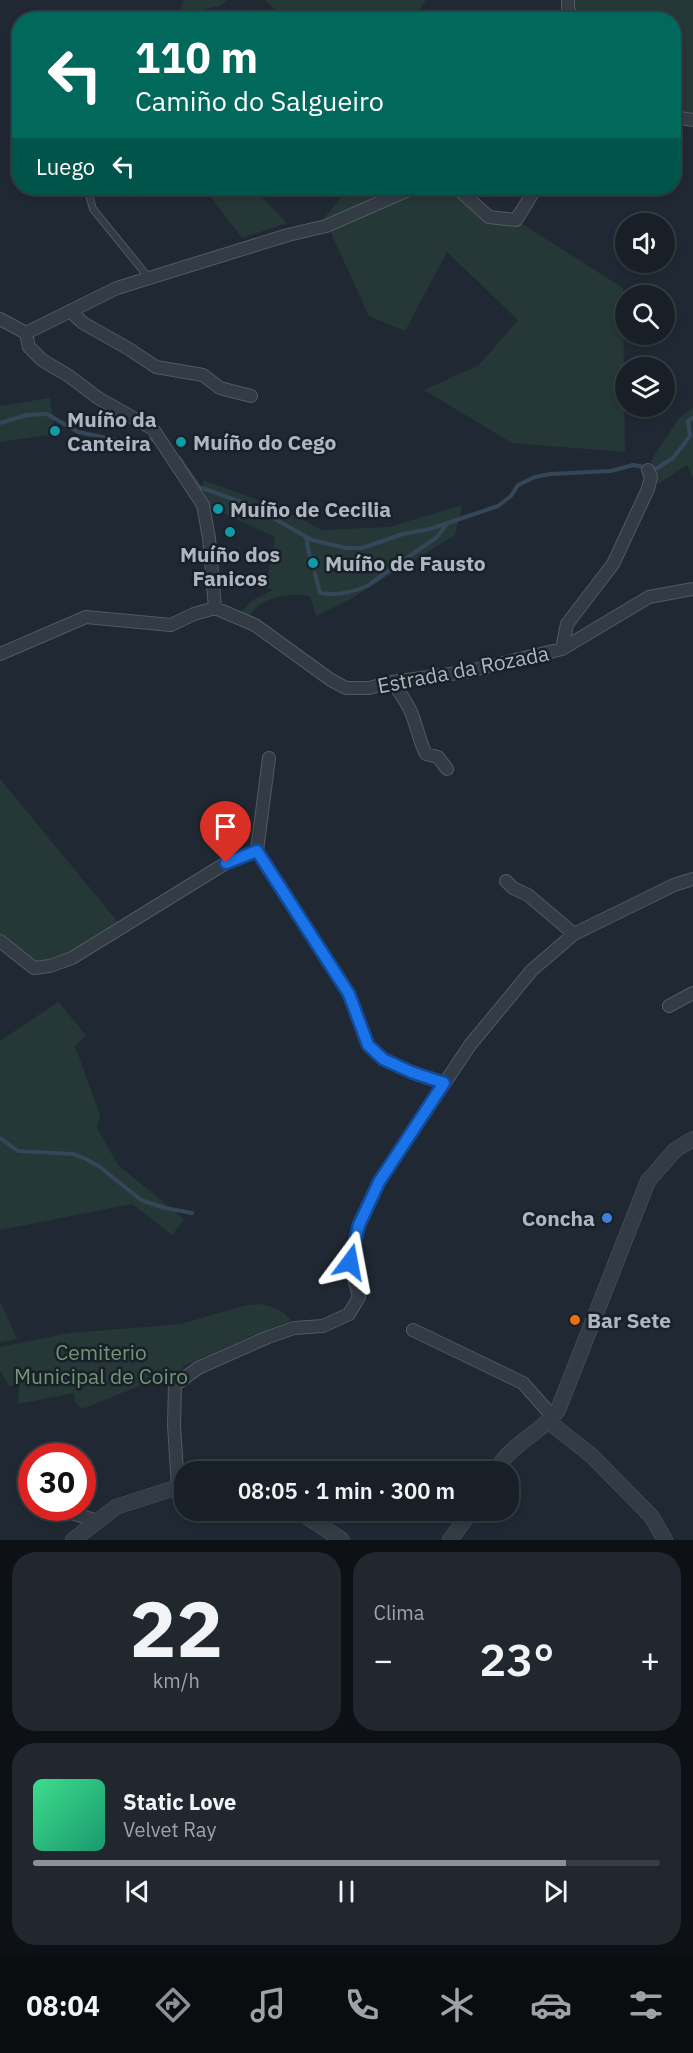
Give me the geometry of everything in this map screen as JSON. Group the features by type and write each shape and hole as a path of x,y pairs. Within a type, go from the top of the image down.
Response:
{"street":[{"path":"26,333 117,288 288,235 326,226 397,195"},
{"path":"465,195 489,217 516,220 532,195"},
{"path":"70,311 83,323 156,367 203,375 220,388 251,396"},
{"path":"0,319 26,333 29,347 42,360 105,402 153,429 203,505 209,538 215,608 194,614 171,625 86,617 0,654"},
{"path":"562,649 567,624 613,564 648,489 651,477 648,470"},
{"name":"Estrada da Rozada","path":"215,608 255,625 331,680 346,688 369,688 392,682 465,672 562,649 649,597 693,589"},
{"path":"392,682 412,713 420,742 426,754 438,758 447,769"},
{"path":"269,758 257,851 349,994 368,1045 383,1059 411,1072 444,1083"},
{"path":"0,941 34,968 50,966 72,958 226,863 257,851"},
{"path":"178,1461 174,1425 175,1385 198,1368 268,1337 294,1328 323,1326 349,1314 359,1297 350,1262 359,1225 379,1182 470,1045 532,970 574,934 674,885 693,879"},
{"path":"506,881 513,888 528,895 574,934"},
{"path":"669,1005 693,993"},
{"path":"501,1461 504,1456 551,1419 558,1410 648,1181 675,1150 693,1139"},
{"path":"413,1329 523,1383 551,1419 592,1456 651,1516 665,1540"},
{"path":"73,1540 116,1507 174,1488"},
{"path":"314,1521 342,1540"},
{"path":"450,1540 463,1521"}],"lane":[{"path":"88,195 93,209 149,278"}],"green space":[{"path":"184,0 228,0 220,6 194,12 179,12"},
{"path":"265,0 426,0 418,12 278,12"},
{"path":"568,0 693,0 693,120 681,118 681,12 571,12"},
{"path":"209,195 260,195 287,223 242,238"},
{"path":"343,195 391,195 392,197 397,195 465,195 489,217 516,220 618,285 615,285 615,345 624,345 624,357 615,357 615,417 625,417 625,452 512,443 424,390 479,365 518,320 447,252 405,331 369,316 324,218"},
{"path":"50,398 55,434 0,442 0,406"},
{"path":"693,408 693,478 687,465 658,484 651,460 680,417"},
{"path":"203,480 277,507 323,530 389,527 462,505 455,535 349,600 316,616 310,596 283,596 270,599 258,606 246,621 237,618 251,601 273,590 265,588 275,537 204,504"},
{"path":"0,779 122,927 72,958 34,968 0,941"},
{"path":"58,1002 86,1035 75,1046 100,1115 97,1128 118,1165 184,1219 172,1235 132,1204 0,1230 0,1041"},
{"path":"0,1301 17,1339 0,1342"},
{"name":"Cemiterio Municipal de Coiro","path":"259,1304 281,1311 291,1321 183,1366 183,1369 159,1384 144,1384 82,1409 75,1402 74,1393 18,1404 19,1385 9,1386 0,1370 0,1347 70,1333 181,1324 247,1305"}],"waterway":[{"path":"0,423 27,415 47,414 78,432 122,441 153,440"},
{"path":"179,458 199,487 250,505 312,540 346,548 362,548 403,534 430,529 498,506 511,496 518,485 535,477 550,474 611,471 633,465 656,469 673,458 690,436 688,421 693,418"},
{"path":"315,573 320,593 338,594 367,586 437,537 447,524"},
{"path":"306,537 310,558"},
{"path":"0,1138 18,1151 73,1154 86,1159 100,1167 141,1200 165,1208 192,1213"}],"place":[{"name":"Muíño da Canteira","path":"55,431"},
{"name":"Muíño do Cego","path":"181,442"},
{"name":"Muíño de Cecilia","path":"218,509"},
{"name":"Muíño dos Fanicos","path":"230,532"},
{"name":"Muíño de Fausto","path":"313,563"},
{"name":"Concha","path":"607,1218"},
{"name":"Bar Sete","path":"575,1320"}],"route":[{"path":"226,863 257,851 349,994 368,1045 383,1059 411,1072 444,1083 379,1182 359,1225 350,1262"}]}
